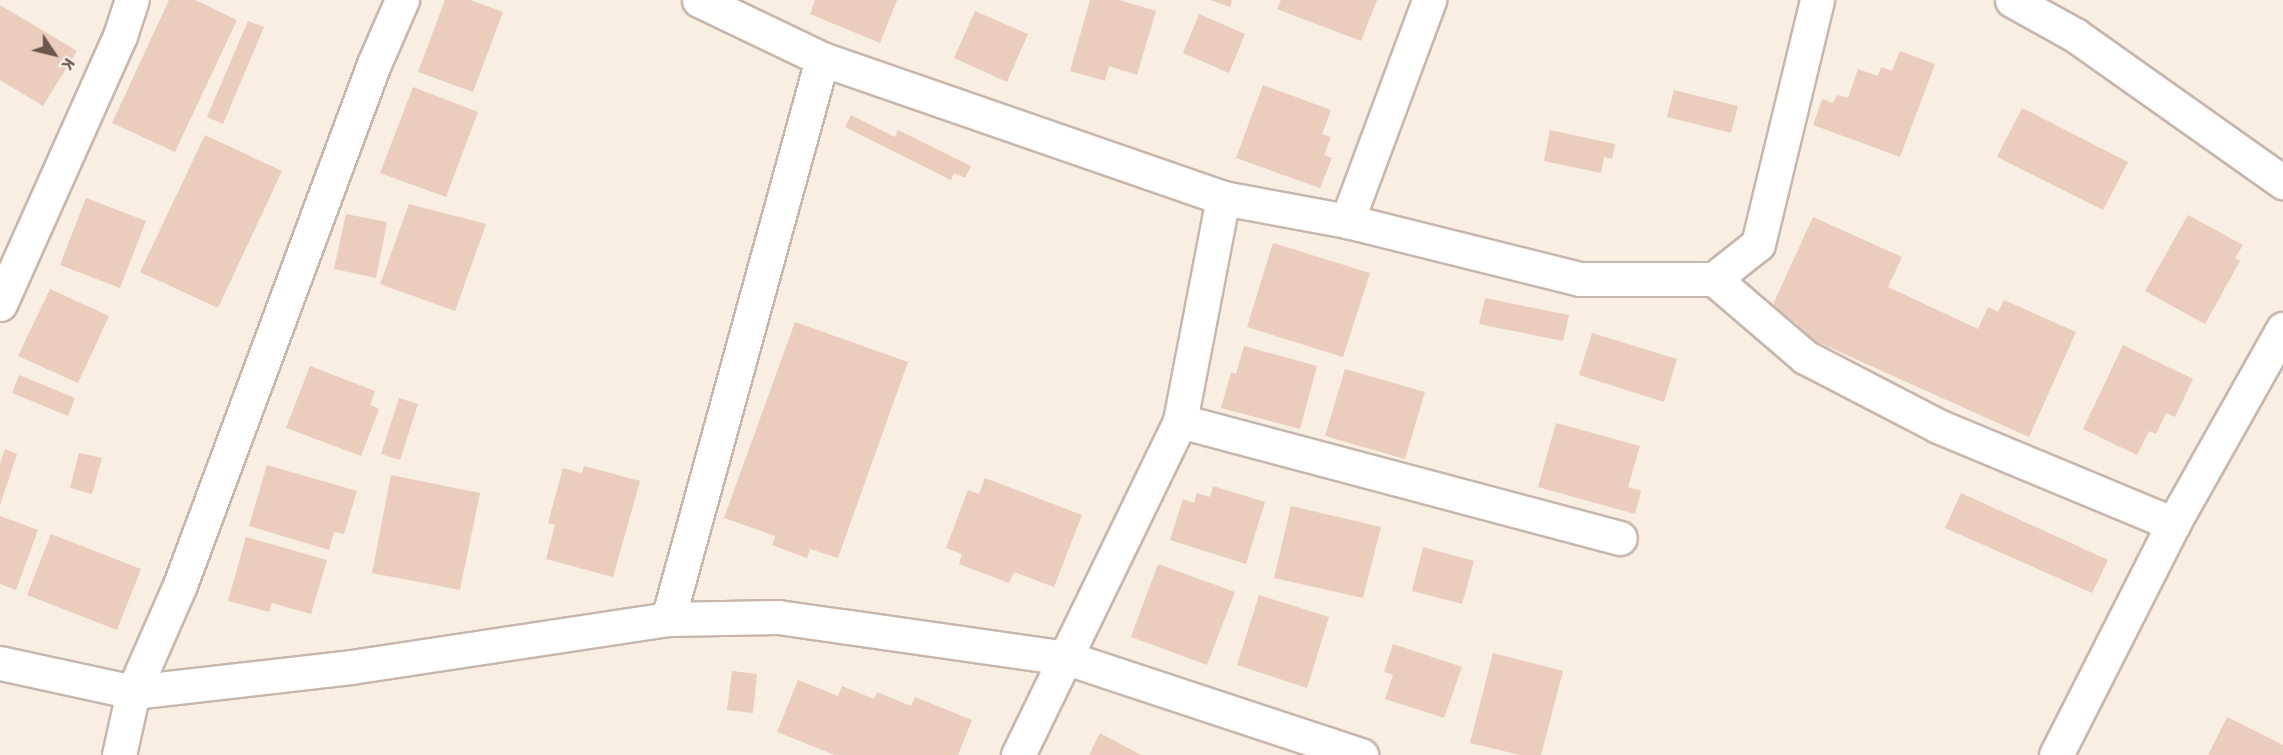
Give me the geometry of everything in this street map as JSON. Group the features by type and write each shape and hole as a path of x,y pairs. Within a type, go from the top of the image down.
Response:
{"street":[{"path":"0,304 120,36 132,0"},
{"path":"119,755 133,692 180,585 374,64 402,0"},
{"path":"699,0 822,59 1223,198 1347,221 1580,279 1714,279 1758,244 1817,0"},
{"path":"1347,221 1429,0"},
{"path":"2012,0 2075,35 2283,182"},
{"path":"668,619 822,59"},
{"path":"1018,755 1180,421 1223,198"},
{"path":"1714,279 1805,357 1938,426 2173,524"},
{"path":"2056,755 2173,524 2283,329"},
{"path":"1180,421 1620,537"},
{"path":"0,663 133,692 351,667 668,619 778,617 1067,658 1361,755"}],"building":[{"path":"169,0 195,0 237,20 175,152 112,123"},
{"path":"445,0 470,0 503,12 473,92 418,72"},
{"path":"815,0 897,0 880,43 810,14"},
{"path":"1090,0 1119,0 1156,11 1137,75 1109,66 1105,81 1070,71"},
{"path":"1210,0 1232,0 1230,7"},
{"path":"1281,0 1377,0 1361,41 1277,9"},
{"path":"0,5 77,51 43,106 0,80"},
{"path":"975,11 1028,34 1007,82 954,58"},
{"path":"1199,14 1245,34 1229,73 1183,53"},
{"path":"248,21 264,27 223,124 207,117"},
{"path":"1900,51 1935,64 1900,157 1813,125 1822,99 1833,103 1837,95 1848,98 1858,69 1878,76 1881,67 1892,71"},
{"path":"1263,85 1331,110 1322,134 1331,137 1324,155 1332,158 1320,188 1236,158"},
{"path":"413,87 478,112 446,197 380,173"},
{"path":"1674,90 1738,106 1731,133 1667,117"},
{"path":"2022,108 2128,162 2103,210 1997,157"},
{"path":"851,115 895,137 898,130 971,166 965,178 954,173 951,180 845,127"},
{"path":"1550,130 1615,144 1612,159 1604,157 1601,173 1544,161"},
{"path":"205,135 282,171 218,308 140,272"},
{"path":"86,198 146,221 120,288 60,265"},
{"path":"409,204 486,224 455,311 380,284"},
{"path":"346,214 387,222 376,278 334,269"},
{"path":"2188,215 2243,245 2235,258 2240,261 2205,324 2145,291"},
{"path":"1813,217 1902,257 1888,287 1978,329 1988,307 1998,312 2004,300 2076,332 2029,437 1793,331 1797,323 1770,311"},
{"path":"1273,243 1370,273 1343,357 1247,327"},
{"path":"50,289 109,316 78,383 18,356"},
{"path":"1485,298 1569,315 1563,341 1479,324"},
{"path":"795,322 908,362 838,558 810,549 807,558 772,545 775,536 724,518"},
{"path":"1592,333 1677,359 1664,402 1579,375"},
{"path":"2123,345 2193,379 2175,417 2166,413 2156,434 2149,431 2137,455 2083,429"},
{"path":"1244,346 1317,366 1300,429 1221,408 1231,372 1236,374"},
{"path":"310,366 375,391 370,405 379,409 361,456 286,428"},
{"path":"1345,369 1425,392 1405,459 1325,436"},
{"path":"19,375 75,398 68,416 12,393"},
{"path":"399,398 418,404 400,460 381,454"},
{"path":"1556,423 1640,446 1628,487 1641,491 1635,514 1538,487"},
{"path":"5,449 17,454 0,505 0,464"},
{"path":"79,453 102,458 92,494 70,488"},
{"path":"267,465 357,491 344,534 334,532 329,550 249,526"},
{"path":"584,466 640,481 613,577 546,559 555,525 548,523 563,468 582,473"},
{"path":"391,475 480,493 460,590 372,573"},
{"path":"985,478 1082,515 1054,587 1014,572 1009,583 959,564 962,554 946,548 968,490 979,494"},
{"path":"1213,486 1265,502 1246,564 1170,540 1183,499 1194,503 1197,493 1210,497"},
{"path":"1961,493 2108,560 2092,593 1945,528"},
{"path":"1291,506 1381,527 1363,598 1274,578"},
{"path":"0,516 38,530 16,590 0,584"},
{"path":"51,534 141,569 117,630 27,595"},
{"path":"246,537 327,560 311,614 272,603 269,612 228,601"},
{"path":"1423,547 1474,561 1462,604 1412,591"},
{"path":"1158,564 1235,592 1207,665 1131,637"},
{"path":"1259,595 1329,617 1307,688 1237,665"},
{"path":"1393,644 1462,667 1444,718 1385,699 1393,675 1384,672"},
{"path":"1493,653 1563,671 1541,755 1520,755 1470,743"},
{"path":"732,671 757,674 753,713 727,710"},
{"path":"798,680 838,696 842,686 874,699 877,692 911,706 915,697 972,720 958,755 835,755 777,732"},
{"path":"2227,717 2283,745 2283,755 2208,755"},
{"path":"1100,733 1141,755 1089,755"}]}
